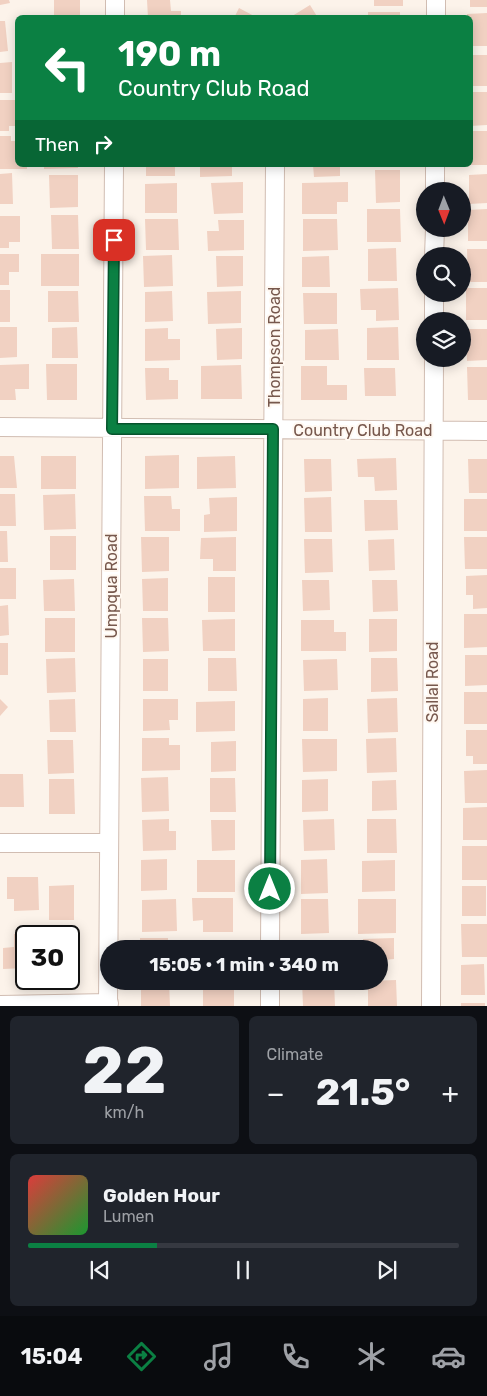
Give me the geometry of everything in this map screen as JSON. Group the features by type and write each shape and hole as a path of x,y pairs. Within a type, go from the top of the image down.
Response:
{"street":[{"path":"115,0 115,15"},
{"path":"436,0 436,15"},
{"name":"Umpqua Road","path":"108,1004 114,167"},
{"name":"Thompson Road","path":"270,940 275,167"},
{"path":"435,167 435,182"},
{"name":"Sallal Road","path":"431,1006 434,367"},
{"name":"Country Club Road","path":"0,427 487,431"},
{"path":"0,843 109,843"},
{"path":"270,990 270,1006"},
{"path":"0,1004 108,1004"}],"building":[{"path":"0,0 9,0 10,3 0,5"},
{"path":"54,0 80,0 80,15 54,15"},
{"path":"147,0 170,0 171,11 181,11 181,15 148,15"},
{"path":"374,0 403,0 403,6 374,6"},
{"path":"470,0 487,0 487,7 470,7"},
{"path":"310,5 316,15 294,15"},
{"path":"239,8 252,15 236,15"},
{"path":"368,12 400,12 400,15 368,15"},
{"path":"487,13 487,46 473,46 473,15 467,14"},
{"path":"0,21 5,21 8,51 0,52"},
{"path":"473,55 487,55 487,86 473,86"},
{"path":"12,62 12,93 0,93 0,63"},
{"path":"473,92 487,92 487,125 473,126"},
{"path":"0,100 15,100 15,126 9,126 9,131 0,131"},
{"path":"473,131 487,131 487,165 473,165"},
{"path":"0,136 11,136 11,141 15,141 15,167 27,167 27,169 0,169"},
{"path":"44,167 78,167 78,168 44,169"},
{"path":"146,167 175,167 175,176 146,176"},
{"path":"200,167 232,167 232,176 200,177"},
{"path":"313,167 340,167 340,176 314,177"},
{"path":"375,170 400,170 400,202 376,203"},
{"path":"12,173 13,204 0,204 0,174"},
{"path":"487,174 487,203 471,204 471,182 469,182 469,175"},
{"path":"49,175 78,175 78,207 50,208"},
{"path":"243,182 243,213 214,214 211,183"},
{"path":"348,182 348,202 337,202 337,214 302,214 302,183"},
{"path":"177,183 177,213 145,213 145,184"},
{"path":"367,209 400,209 401,242 367,242"},
{"path":"487,209 487,241 468,241 468,238 471,238 471,210"},
{"path":"51,215 78,215 79,249 52,249"},
{"path":"0,216 20,216 20,242 9,242 9,248 0,248"},
{"path":"145,219 178,219 179,250 146,250"},
{"path":"303,219 337,219 338,250 303,251"},
{"path":"218,220 244,220 244,250 208,251 207,231 219,231"},
{"path":"396,248 397,281 368,281 368,249"},
{"path":"471,249 487,249 487,282 471,282"},
{"path":"0,254 19,254 19,272 9,272 9,285 0,285"},
{"path":"41,254 79,254 79,286 41,286"},
{"path":"172,255 173,286 144,287 143,256"},
{"path":"216,256 243,256 243,286 217,287"},
{"path":"329,256 330,287 302,287 302,257"},
{"path":"398,288 399,320 376,321 376,310 361,310 360,289"},
{"path":"471,288 487,288 487,320 471,320 471,312 466,312 466,302 471,302"},
{"path":"0,290 10,290 10,322 0,322"},
{"path":"48,291 78,291 79,322 48,322"},
{"path":"172,291 173,321 145,322 145,292"},
{"path":"241,291 241,323 208,324 207,292"},
{"path":"303,293 337,293 337,324 304,324"},
{"path":"0,327 17,327 17,357 0,358"},
{"path":"77,327 78,358 52,358 52,328"},
{"path":"398,327 399,360 367,360 367,328"},
{"path":"168,328 168,339 180,339 180,360 145,361 145,329"},
{"path":"242,328 242,359 217,360 216,329"},
{"path":"338,329 339,360 305,360 305,330"},
{"path":"471,329 487,329 487,360 471,361"},
{"path":"29,364 29,389 15,389 16,400 0,400 0,365"},
{"path":"46,364 77,364 77,400 47,400"},
{"path":"241,365 242,399 201,399 201,366"},
{"path":"301,366 327,366 327,385 347,385 347,400 301,400"},
{"path":"467,367 487,367 487,400 468,400"},
{"path":"145,368 169,368 169,380 178,380 178,399 146,400"},
{"path":"364,368 395,368 396,396 365,396"},
{"path":"179,455 179,488 145,489 145,456"},
{"path":"0,456 14,456 17,488 0,488"},
{"path":"41,456 76,456 76,489 41,489"},
{"path":"235,456 236,488 197,489 197,457"},
{"path":"396,458 397,490 375,491 374,477 358,477 357,459"},
{"path":"304,459 331,459 332,491 305,492"},
{"path":"468,459 487,459 487,493 469,493"},
{"path":"0,494 15,494 16,526 0,526"},
{"path":"75,494 76,529 44,530 43,495"},
{"path":"144,496 171,496 172,509 180,509 180,531 145,531"},
{"path":"237,497 237,531 204,532 204,515 210,514 209,498"},
{"path":"331,497 332,532 305,532 304,498"},
{"path":"464,499 487,499 487,531 464,531"},
{"path":"364,500 397,500 398,530 365,531"},
{"path":"0,531 7,531 8,562 0,562"},
{"path":"50,536 76,536 76,570 50,570"},
{"path":"141,537 169,537 169,571 142,572"},
{"path":"236,537 236,571 213,571 213,559 200,559 201,538"},
{"path":"464,537 487,537 487,569 465,569"},
{"path":"304,539 332,539 333,572 305,573"},
{"path":"394,539 395,570 369,571 368,540"},
{"path":"0,568 16,568 16,599 0,599"},
{"path":"487,575 487,608 473,609 473,595 466,595 466,576"},
{"path":"208,577 235,577 235,612 208,612"},
{"path":"168,578 168,611 143,611 142,579"},
{"path":"74,579 75,611 44,611 43,580"},
{"path":"302,580 329,580 330,610 303,611"},
{"path":"372,580 397,580 398,611 373,612"},
{"path":"8,605 9,635 0,636 0,606"},
{"path":"464,614 487,614 487,647 464,648"},
{"path":"45,618 75,618 75,652 45,652"},
{"path":"142,618 168,618 169,651 143,652"},
{"path":"235,619 235,651 203,651 202,620"},
{"path":"369,619 397,619 397,651 369,652"},
{"path":"301,620 334,620 334,632 346,632 346,651 301,651"},
{"path":"0,643 8,643 8,675 0,675"},
{"path":"465,655 487,655 487,685 465,686"},
{"path":"75,658 76,692 47,693 46,659"},
{"path":"208,658 236,658 237,691 208,691"},
{"path":"371,658 397,658 398,691 371,692"},
{"path":"143,659 168,659 168,691 143,691"},
{"path":"337,659 338,690 304,691 303,660"},
{"path":"464,692 487,692 487,724 464,724"},
{"path":"328,698 328,731 303,731 303,699"},
{"path":"397,698 398,732 368,733 367,699"},
{"path":"0,699 8,707 0,716"},
{"path":"75,699 76,732 50,732 49,700"},
{"path":"143,699 178,699 178,720 169,720 170,730 143,731"},
{"path":"235,701 235,731 196,732 196,702"},
{"path":"466,730 487,730 487,764 473,764 473,756 466,756"},
{"path":"142,738 169,738 169,745 180,745 180,770 142,771"},
{"path":"396,738 397,772 367,773 366,739"},
{"path":"302,739 337,739 337,771 303,772"},
{"path":"47,740 73,740 74,773 48,774"},
{"path":"236,741 236,771 211,772 211,742"},
{"path":"487,770 487,803 465,803 464,771"},
{"path":"0,774 23,774 24,807 0,807"},
{"path":"168,777 169,811 142,812 141,778"},
{"path":"210,778 235,778 236,812 210,812"},
{"path":"49,779 74,779 75,814 49,814"},
{"path":"328,779 328,811 302,812 302,780"},
{"path":"396,780 397,810 372,811 372,781"},
{"path":"487,807 487,840 463,840 463,808"},
{"path":"169,819 169,831 176,831 176,850 143,851 142,820"},
{"path":"334,819 335,850 304,851 303,820"},
{"path":"367,819 396,819 397,853 367,853"},
{"path":"211,820 235,820 235,850 212,851"},
{"path":"462,846 487,846 487,880 462,880"},
{"path":"167,859 167,890 141,891 141,860"},
{"path":"327,859 328,893 301,894 301,860"},
{"path":"197,860 235,860 235,892 197,892"},
{"path":"395,860 395,891 362,892 362,861"},
{"path":"7,877 38,877 39,910 14,911 14,899 7,899"},
{"path":"74,885 74,920 49,920 49,886"},
{"path":"462,886 486,886 486,916 462,916"},
{"path":"192,898 233,898 233,932 203,932 203,920 193,921"},
{"path":"176,899 177,931 142,932 142,900"},
{"path":"301,899 328,899 329,933 301,934"},
{"path":"358,899 396,899 396,933 358,934"},
{"path":"461,924 487,924 487,957 462,957"},
{"path":"14,934 15,968 3,969 3,948 14,947"},
{"path":"140,938 168,938 168,940 140,940"},
{"path":"394,938 394,959 388,960 388,940 363,939"},
{"path":"484,964 485,995 461,995 461,965"},
{"path":"388,980 396,980 397,1006 368,1006 368,990 388,990"},
{"path":"141,990 169,990 170,1006 141,1006"},
{"path":"203,990 234,990 234,1006 203,1006"},
{"path":"302,990 334,990 335,1006 303,1006"},
{"path":"461,1003 485,1003 485,1006 461,1006"}],"route":[{"path":"114,240 112,429 273,429 270,889"}]}
